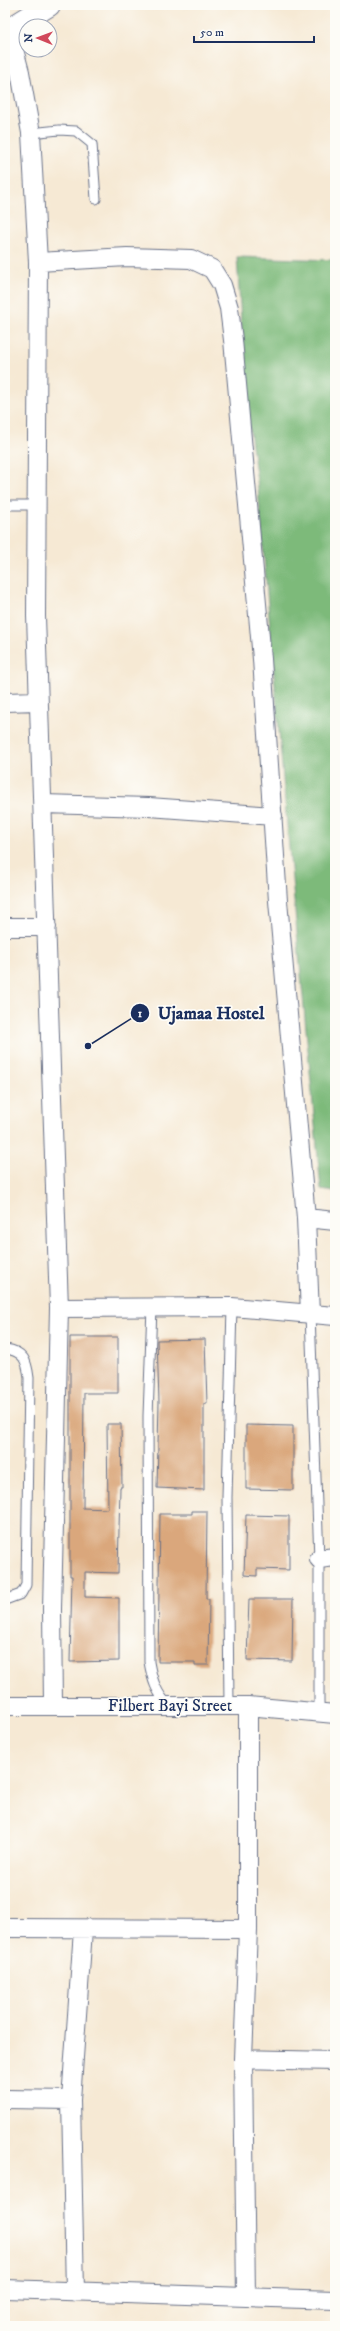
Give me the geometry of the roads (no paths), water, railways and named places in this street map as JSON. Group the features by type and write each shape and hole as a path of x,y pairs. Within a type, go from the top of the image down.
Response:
{"street":[{"path":"49,5 5,33 12,42 20,72 31,132 38,262 36,616 59,1308 52,1609 53,1706"},
{"path":"38,262 127,257 191,259 212,269 222,286 229,308 262,659 273,816 306,1218 310,1314"},
{"path":"5,702 38,701"},
{"path":"43,804 149,807 273,816"},
{"path":"5,927 47,926"},
{"path":"306,1218 335,1221"},
{"path":"59,1308 232,1307 335,1316"},
{"name":"Filbert Bayi Street","path":"5,1706 248,1706 327,1713"},
{"path":"246,2297 244,2060 248,1929 248,1706"},
{"path":"5,1928 82,1930 248,1929"},
{"path":"75,2292 71,2100 82,1930"},
{"path":"244,2060 335,2061"},
{"path":"5,2099 71,2100"},
{"path":"5,2289 335,2300"}],"lane":[{"path":"31,132 59,130 76,131 92,144 96,199"},
{"path":"5,506 36,505"},
{"path":"152,1307 148,1416 149,1662 154,1685 170,1707"},
{"path":"229,1706 227,1497 232,1307"},
{"path":"310,1314 327,1558 327,1713"},
{"path":"5,1349 21,1354 26,1361 29,1378 26,1585 21,1594 5,1600"}],"place":[{"name":"Ujamaa Hostel","path":"88,1046"}]}
